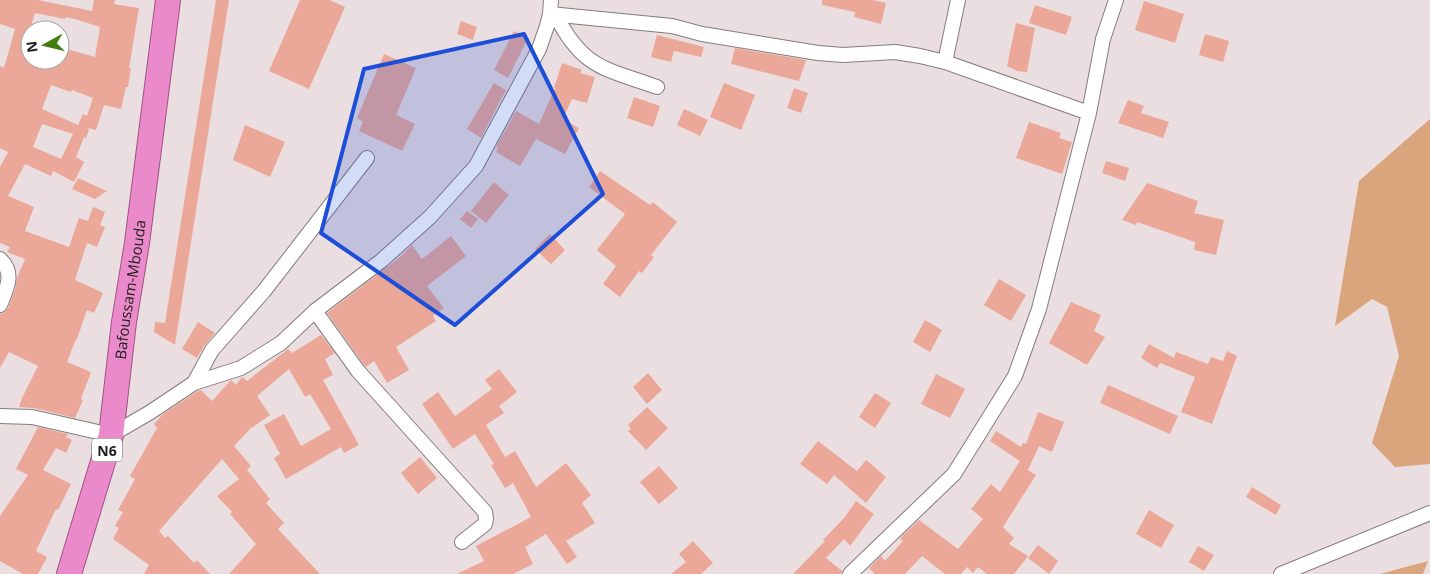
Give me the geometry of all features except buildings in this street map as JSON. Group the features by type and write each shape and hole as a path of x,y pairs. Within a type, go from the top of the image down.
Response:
{"highway":[{"name":"Bafoussam-Mbouda","path":"69,574 111,435 124,322 137,243 168,0"}],"street":[{"path":"945,62 958,0"},
{"path":"850,574 954,474 1016,376 1038,309 1089,113 1103,39 1116,0"},
{"path":"0,416 32,417 111,435 149,414 194,383 241,368 281,343 316,310 381,261 412,234 476,166 539,49 552,9"},
{"path":"552,9 672,26 702,34 818,53 843,55 895,52 945,62 1089,113"},
{"path":"552,9 574,45 597,65 614,73 657,87"},
{"path":"194,383 212,350 264,291 366,158"},
{"path":"0,259 7,265 9,282 0,305"},
{"path":"316,310 358,371 485,512 485,524 462,542"},
{"path":"1280,574 1430,513"}],"highlighted area":[{"path":"524,34 603,194 455,325 321,233 364,69"}],"shaded area":[{"path":"1430,119 1430,464 1395,467 1372,443 1399,356 1387,307 1372,299 1335,326 1359,181"},
{"path":"1428,561 1423,574 1380,574"}]}
